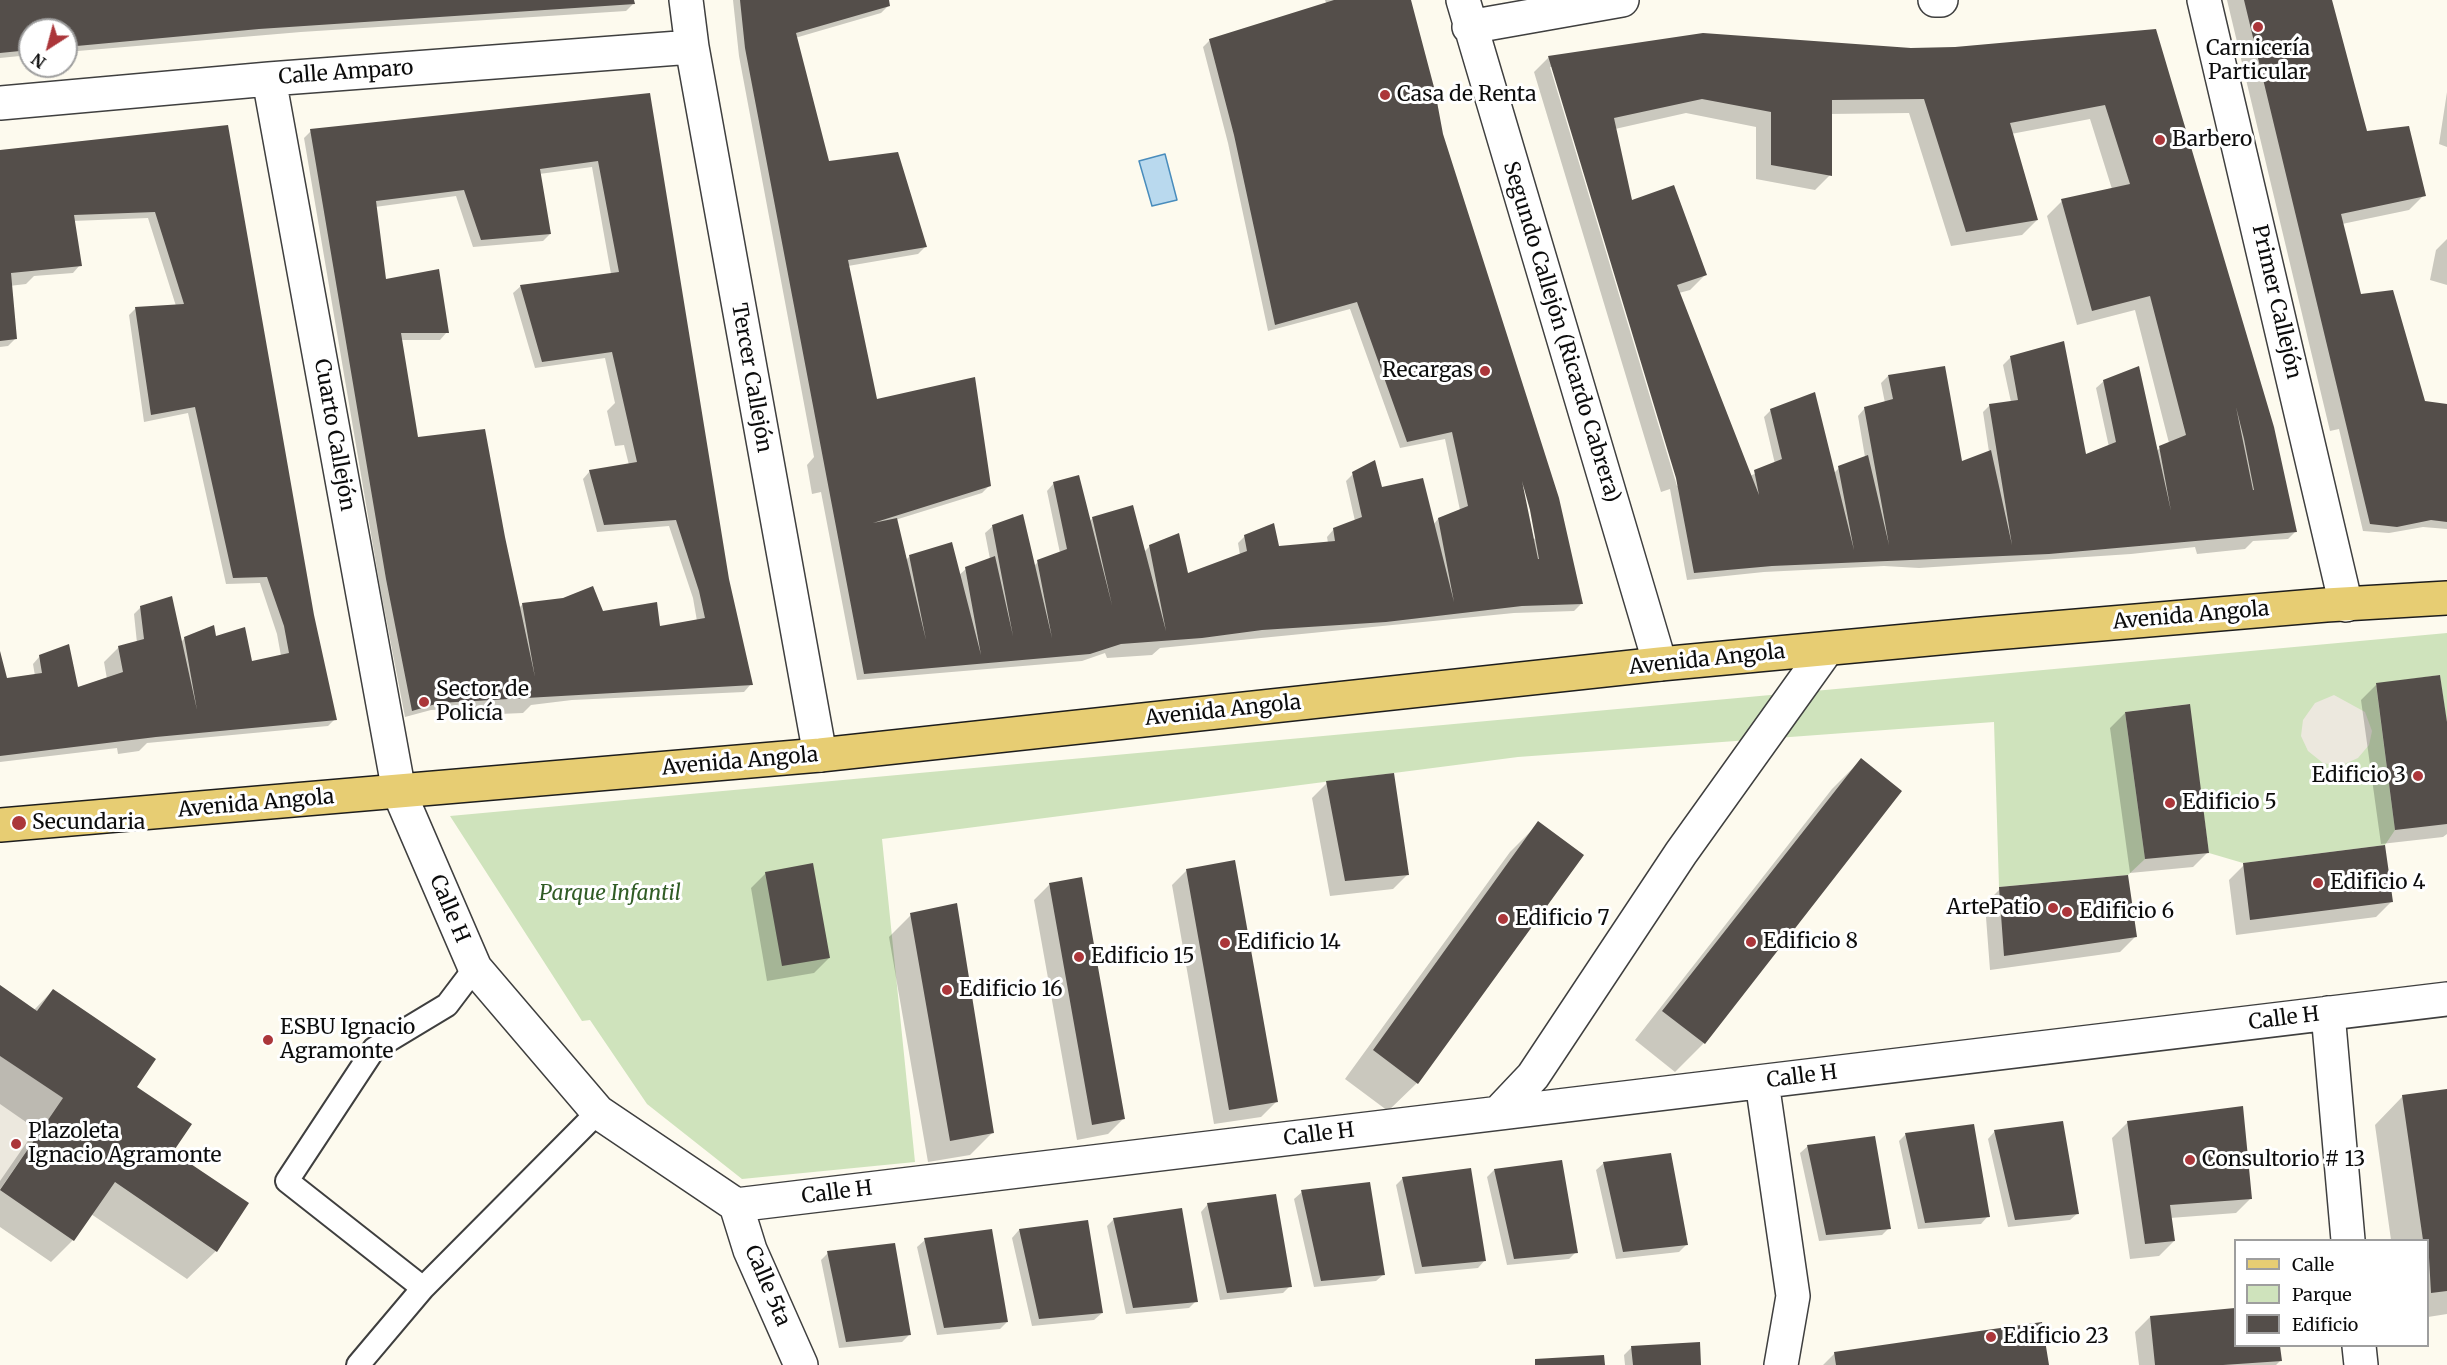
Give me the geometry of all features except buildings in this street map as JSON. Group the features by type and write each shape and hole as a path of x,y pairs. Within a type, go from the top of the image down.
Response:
{"main road":[{"name":"Avenida Angola","path":"0,825 820,755 1660,664 2447,598"}],"street":[{"name":"Tercer Callejón","path":"686,0 692,47 820,755"},
{"path":"1466,13 1622,0"},
{"path":"1935,0 1941,0"},
{"name":"Primer Callejón","path":"2204,0 2346,605"},
{"name":"Segundo Callejón (Ricardo Cabrera)","path":"1466,13 1660,664"},
{"name":"Calle Amparo","path":"0,103 269,79 692,47"},
{"name":"Cuarto Callejón","path":"269,79 399,792"},
{"path":"1498,1113 1533,1076 1675,862 1827,649"},
{"name":"Calle H","path":"399,792 475,968 598,1113 736,1205 2447,999"},
{"path":"2328,1013 2348,1239"},
{"path":"1762,1082 1793,1296 1781,1365"},
{"name":"Calle 5ta","path":"736,1205 750,1250 801,1365"},
{"path":"2359,1347 2361,1365"}],"lane":[{"path":"423,1288 287,1181 374,1049 447,1005 475,968"},
{"path":"358,1365 423,1288 598,1113"}],"green space":[{"name":"Parque Infantil","path":"2447,633 2447,726 2440,675 2376,684 2395,830 2385,845 2243,863 2209,853 2189,704 2125,712 2145,859 2128,875 1999,887 1994,722 1518,757 882,839 915,1162 742,1179 647,1104 590,1020 582,1021 450,816"}],"shaded area":[{"path":"2334,695 2365,712 2372,731 2369,745 2358,758 2340,766 2323,763 2308,751 2301,736 2303,720 2315,703"},
{"name":"Plazoleta Ignacio Agramonte","path":"0,1056 63,1098 0,1189"}],"water":[{"path":"1165,154 1177,200 1152,206 1139,161"}],"place":[{"name":"Carnicería Particular","path":"2258,27"},
{"name":"Casa de Renta","path":"1385,95"},
{"name":"Barbero","path":"2160,140"},
{"name":"Recargas","path":"1485,371"},
{"name":"Sector de Policía","path":"424,702"},
{"name":"Edificio 3","path":"2418,776"},
{"name":"Edificio 5","path":"2170,803"},
{"name":"Secundaria","path":"19,823"},
{"name":"Edificio 4","path":"2318,883"},
{"name":"ArtePatio","path":"2053,908"},
{"name":"Edificio 6","path":"2067,912"},
{"name":"Edificio 7","path":"1503,919"},
{"name":"Edificio 8","path":"1751,942"},
{"name":"Edificio 14","path":"1225,943"},
{"name":"Edificio 15","path":"1079,957"},
{"name":"Edificio 16","path":"947,990"},
{"name":"ESBU Ignacio Agramonte","path":"268,1040"},
{"name":"Plazoleta Ignacio Agramonte","path":"16,1144"},
{"name":"Consultorio # 13","path":"2190,1160"},
{"name":"Edificio 23","path":"1991,1337"}]}
